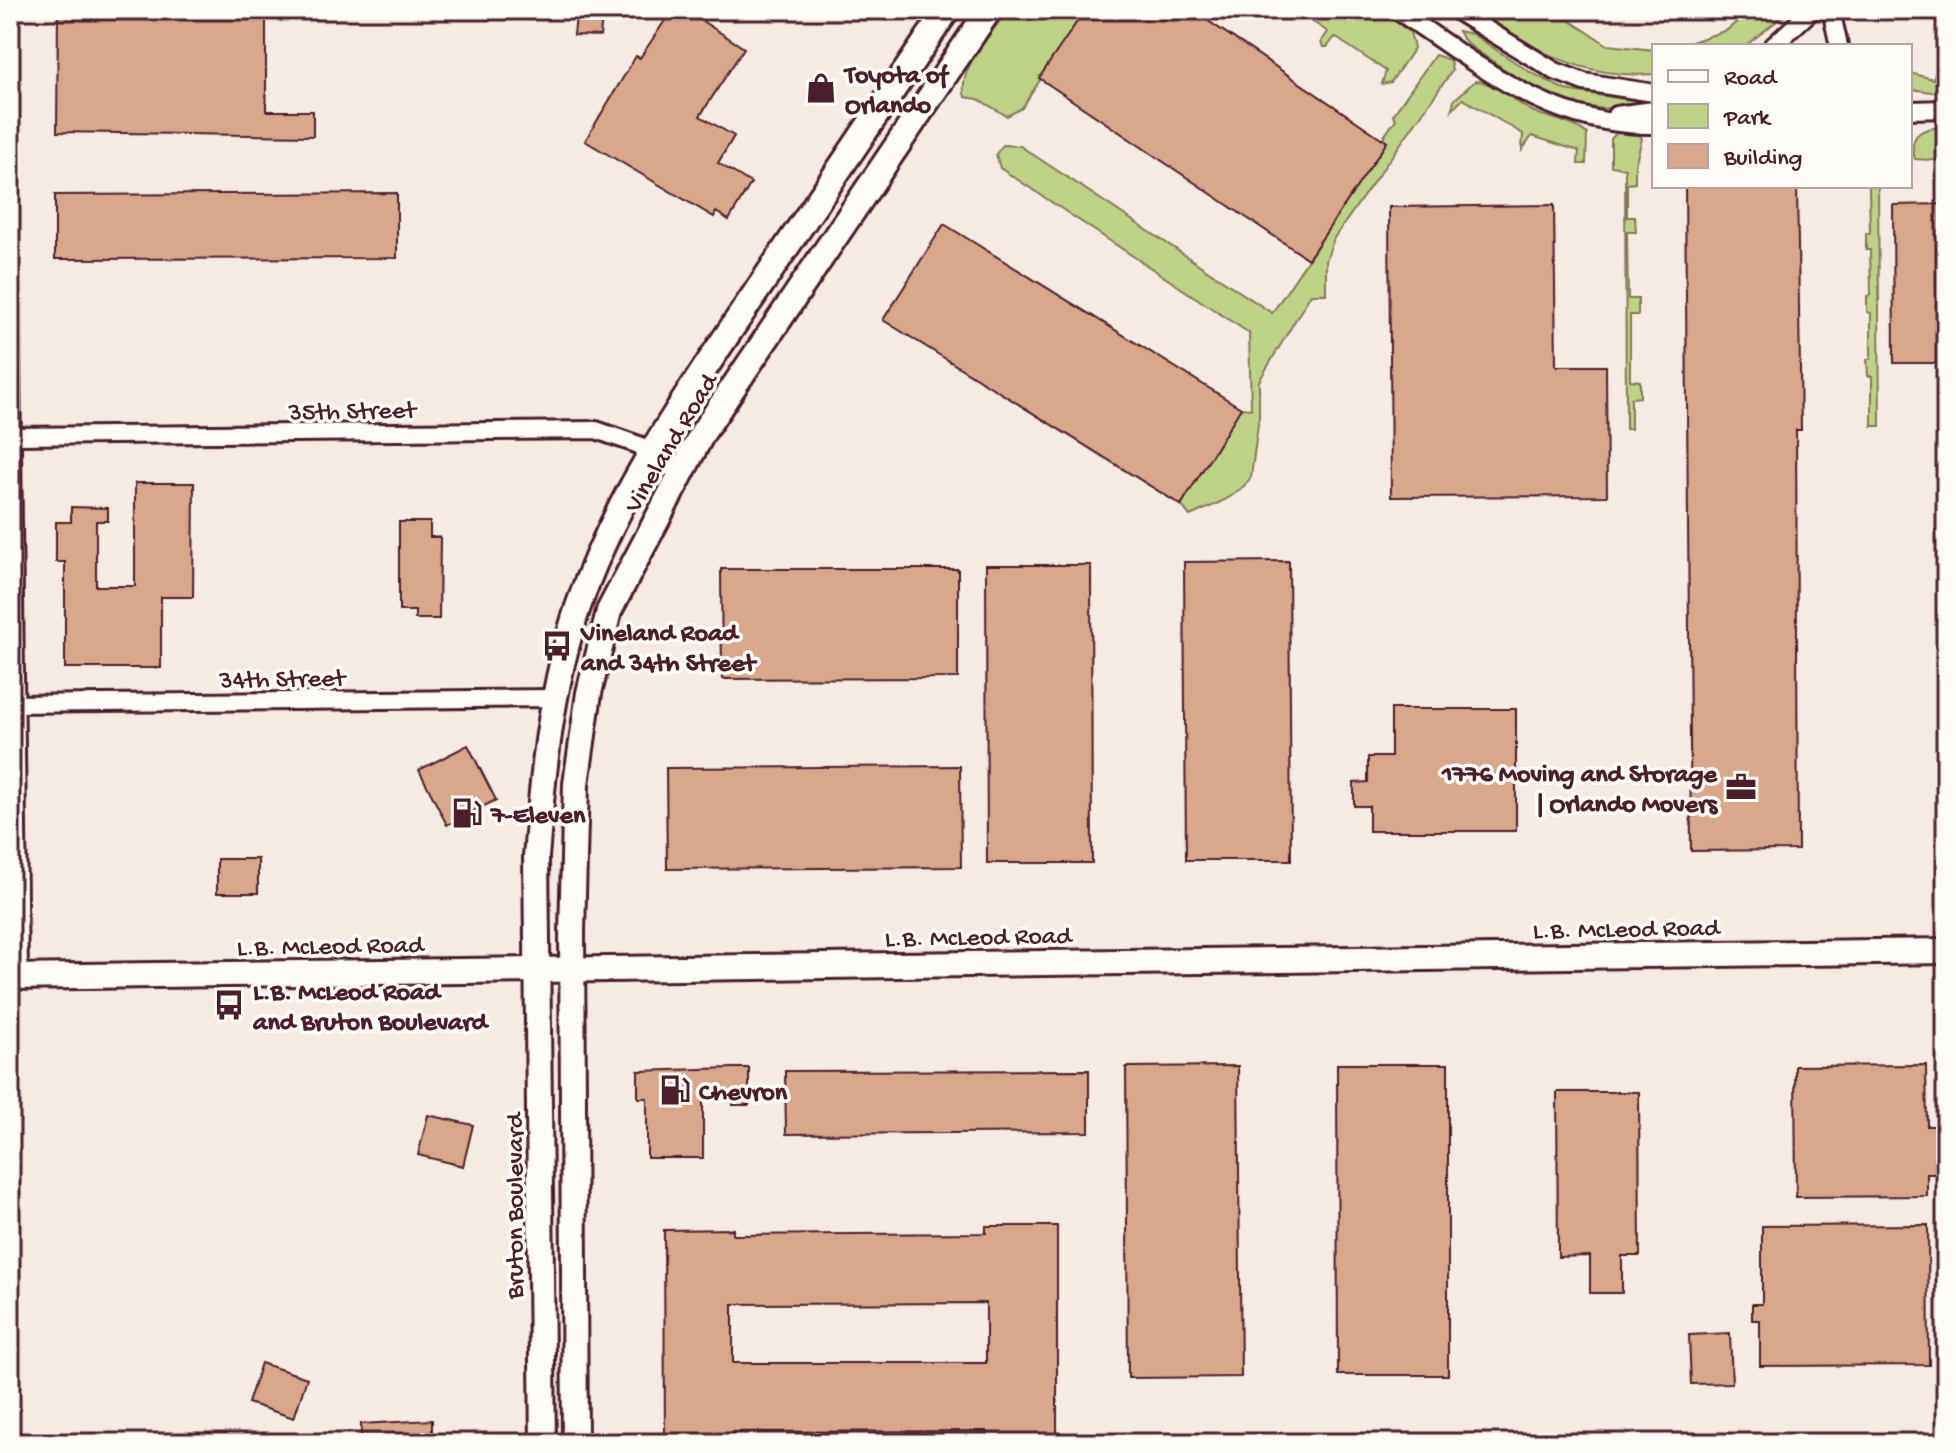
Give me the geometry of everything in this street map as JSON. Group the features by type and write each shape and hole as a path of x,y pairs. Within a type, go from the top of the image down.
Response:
{"street":[{"name":"Vineland Road","path":"539,968 536,857 542,777 555,698 578,607 618,514 651,453 947,10"},
{"name":"Vineland Road","path":"572,968 576,784 589,693 609,611 703,432 989,10"},
{"path":"1397,10 1505,82 1551,108 1597,122 1652,125"},
{"path":"1455,10 1555,71 1584,82 1652,93"},
{"path":"1776,44 1812,10"},
{"path":"1831,10 1839,44"},
{"path":"1769,44 1788,34"},
{"path":"1630,88 1652,84"},
{"path":"1551,108 1616,115 1652,110"},
{"path":"1912,110 1946,109"},
{"path":"10,295 15,977"},
{"name":"35th Street","path":"12,436 596,430 622,437 680,474"},
{"name":"34th Street","path":"13,704 555,698"},
{"name":"L.B. McLeod Road","path":"15,977 1946,951"},
{"name":"Bruton Boulevard","path":"539,968 543,1443"},
{"path":"572,968 575,1443"}],"green space":[{"path":"1008,10 1085,10 1022,108 1007,116 978,99 965,97 964,86 971,63"},
{"path":"1295,10 1378,10 1410,32 1414,48 1391,82 1382,84 1386,71 1335,37 1327,47 1323,47 1321,42 1328,32"},
{"path":"1482,10 1529,10 1543,19 1553,10 1608,45 1652,50 1652,74 1616,73 1562,60 1527,43"},
{"path":"1751,10 1791,10 1748,44 1686,44 1727,30"},
{"path":"1458,31 1472,34 1530,72 1565,90 1649,103 1606,109 1566,101 1509,72 1472,47"},
{"path":"1435,55 1450,60 1452,71 1334,238 1326,261 1326,294 1311,294 1259,381 1259,417 1251,477 1232,495 1190,516 1181,505 1241,408 1251,409 1249,333 1000,168 996,154 1003,145 1020,146 1272,313 1387,142 1383,138 1396,119 1393,115"},
{"path":"1938,67 1946,68 1946,94 1912,89 1912,74 1933,79"},
{"path":"1475,81 1496,88 1530,110 1587,134 1586,164 1578,164 1579,151 1532,136 1522,150 1523,134 1463,99 1452,110 1454,100"},
{"path":"1946,127 1946,161 1915,159 1915,137 1924,130"},
{"path":"1618,131 1638,132 1642,139 1635,165 1635,183 1627,184 1627,217 1635,217 1636,232 1627,232 1628,299 1638,299 1638,315 1630,315 1630,380 1640,381 1640,397 1631,398 1631,429 1626,429 1625,168 1611,166 1611,139"},
{"path":"1869,188 1878,188 1880,426 1872,426 1872,376 1868,376 1867,359 1871,359 1871,313 1867,312 1867,296 1871,295 1870,250 1866,250 1866,233 1870,233"}],"building":[{"path":"58,10 266,10 266,111 313,111 313,136 57,132"},
{"path":"672,10 685,10 744,48 700,116 734,136 718,163 751,183 729,220 716,212 714,217 585,141 636,56 640,58"},
{"path":"1085,10 1192,10 1387,142 1308,259 1039,78"},
{"path":"576,15 602,17 600,36 574,35"},
{"path":"1685,188 1797,188 1801,430 1796,430 1798,850 1691,851"},
{"path":"397,193 397,258 55,259 55,195"},
{"path":"1946,204 1946,363 1894,363 1893,205"},
{"path":"1554,205 1556,366 1606,366 1607,496 1391,497 1389,207"},
{"path":"944,224 1241,408 1181,505 883,320"},
{"path":"135,483 194,483 193,597 161,597 161,668 65,668 65,562 56,562 56,522 71,522 71,507 108,508 108,521 96,521 96,586 135,586"},
{"path":"399,522 430,522 430,537 440,537 439,619 415,619 415,611 399,611"},
{"path":"1289,561 1291,860 1186,860 1184,562"},
{"path":"986,565 1091,565 1092,863 987,863"},
{"path":"721,569 958,569 958,678 722,679"},
{"path":"1391,709 1516,709 1516,831 1369,831 1369,806 1354,806 1354,783 1368,782 1368,757 1391,757"},
{"path":"468,745 496,800 447,825 419,770"},
{"path":"960,766 961,867 667,869 666,768"},
{"path":"217,859 258,859 258,893 217,893"},
{"path":"1337,1064 1448,1064 1448,1375 1338,1375"},
{"path":"1926,1065 1927,1126 1946,1126 1946,1174 1927,1174 1927,1196 1796,1197 1795,1066"},
{"path":"1238,1066 1241,1377 1128,1378 1126,1067"},
{"path":"749,1068 749,1105 733,1105 733,1098 703,1098 703,1158 647,1158 647,1098 638,1098 638,1071"},
{"path":"1089,1070 1089,1132 786,1134 785,1071"},
{"path":"1557,1092 1639,1092 1640,1256 1622,1256 1622,1293 1590,1293 1590,1256 1558,1257"},
{"path":"428,1115 473,1125 463,1166 418,1155"},
{"path":"1928,1225 1929,1365 1760,1366 1760,1320 1752,1320 1752,1304 1762,1304 1762,1226"},
{"path":"986,1226 1057,1226 1057,1436 986,1436 986,1431 733,1432 733,1439 665,1439 664,1230 733,1229 733,1235 986,1233","holes":["986,1303 986,1363 733,1363 733,1304"]},
{"path":"1730,1333 1732,1383 1691,1384 1689,1335"},
{"path":"261,1363 307,1378 294,1418 248,1403"},
{"path":"432,1420 432,1443 363,1443 361,1436 361,1424"}],"place":[{"name":"Toyota of Orlando","path":"821,88"},
{"name":"Vineland Road and 34th Street","path":"557,646"},
{"name":"1776 Moving and Storage | Orlando Movers","path":"1741,787"},
{"name":"7-Eleven","path":"467,813"},
{"name":"L.B. McLeod Road and Bruton Boulevard","path":"229,1005"},
{"name":"Chevron","path":"675,1090"}]}
